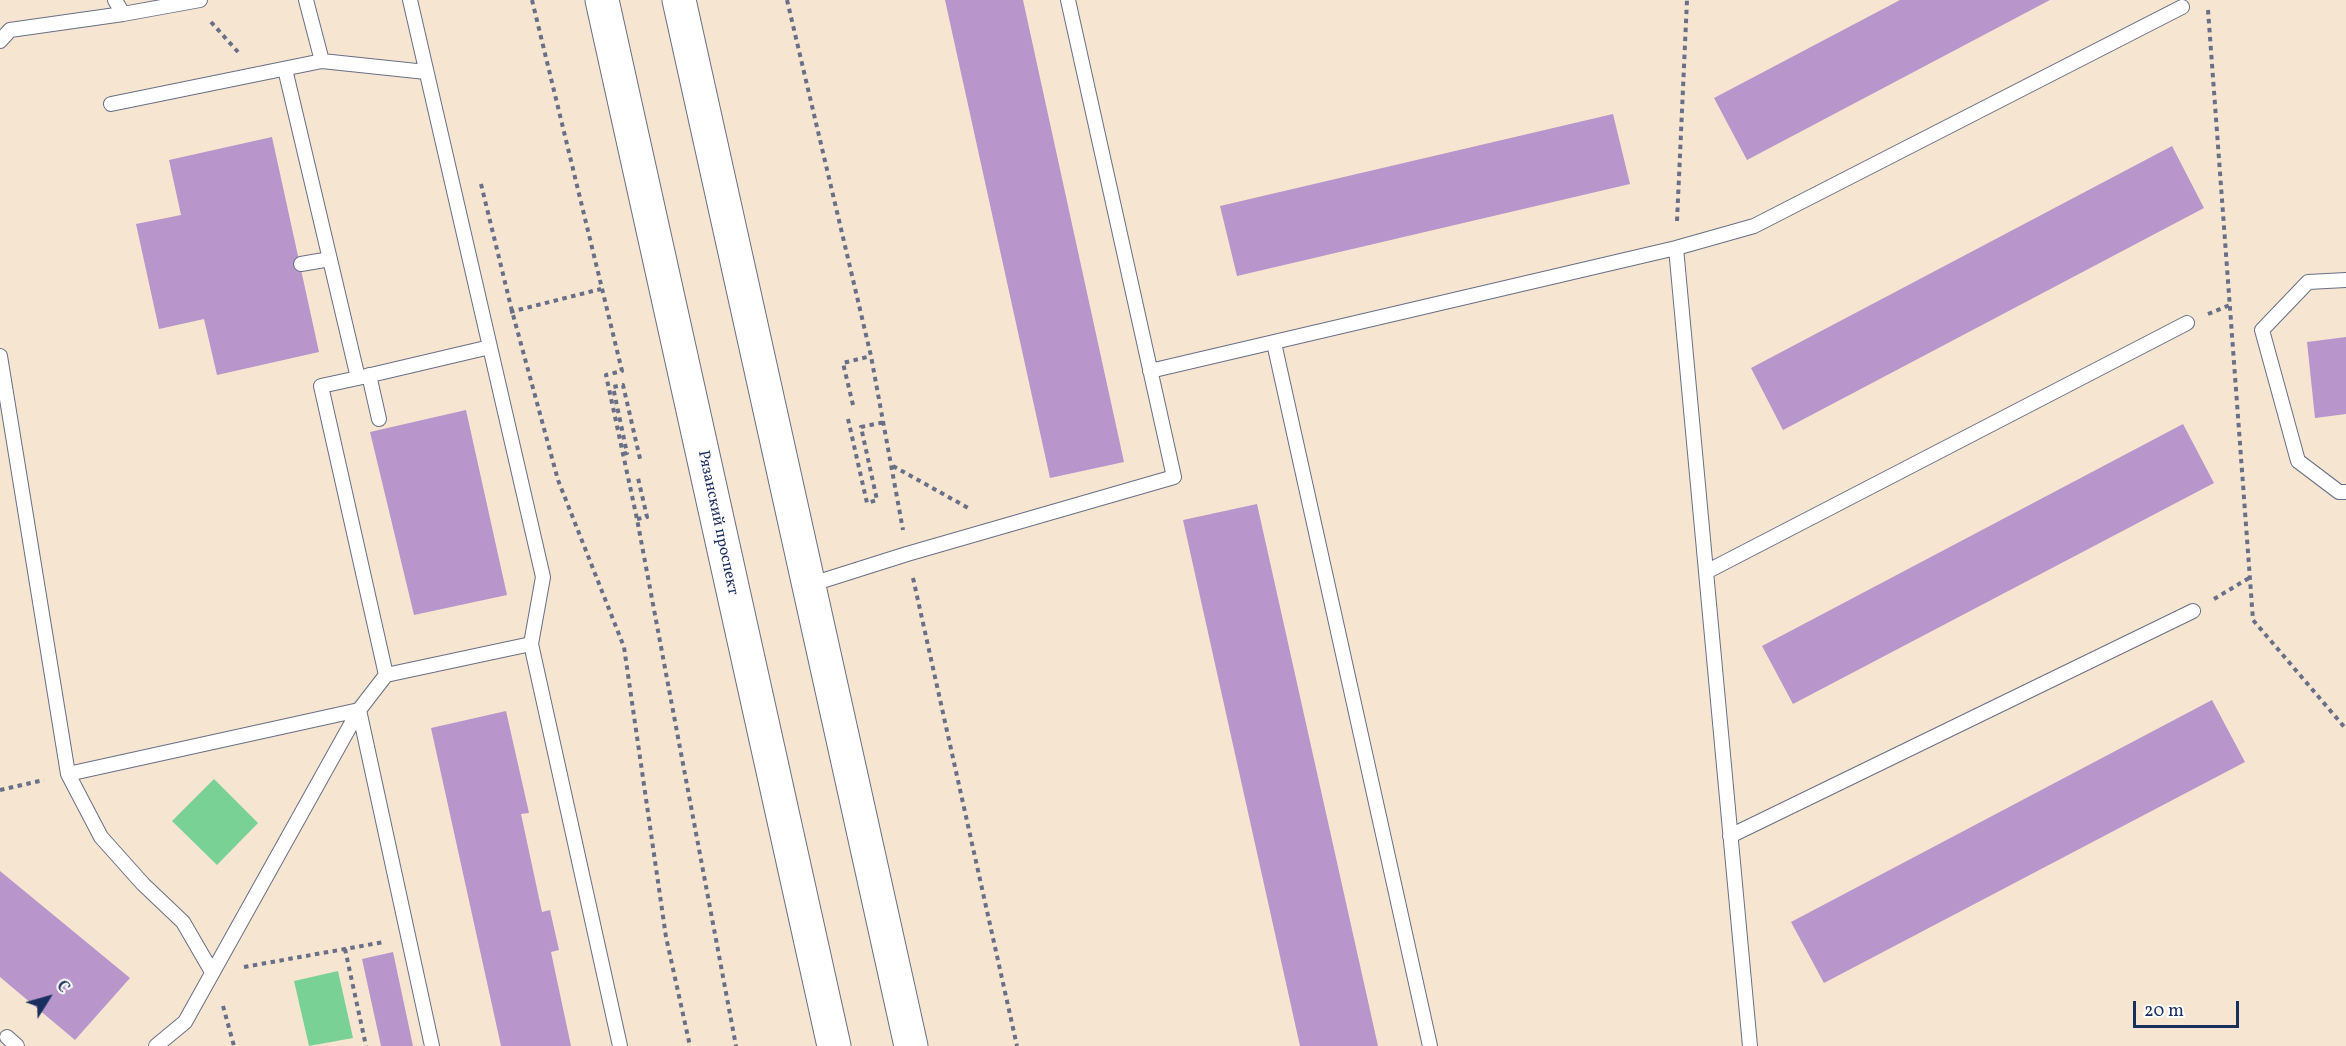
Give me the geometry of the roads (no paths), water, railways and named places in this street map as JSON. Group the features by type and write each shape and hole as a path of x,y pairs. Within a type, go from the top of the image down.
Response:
{"main road":[{"name":"Рязанский проспект","path":"602,0 834,1046"},
{"path":"679,0 911,1046"}],"lane":[{"path":"115,0 123,14"},
{"path":"306,0 322,61"},
{"path":"410,0 543,577 531,644 620,1046"},
{"path":"809,585 907,554 1174,477 1068,0"},
{"path":"0,41 10,30 196,1"},
{"path":"1150,371 1676,248 1754,226 2182,7"},
{"path":"111,104 322,61 426,72"},
{"path":"285,69 330,259 363,376 379,418"},
{"path":"1676,248 1749,1046"},
{"path":"300,264 330,259"},
{"path":"2346,280 2308,282 2262,330 2298,460 2339,492 2346,492"},
{"path":"1706,572 2187,323"},
{"path":"1274,342 1430,1046"},
{"path":"386,675 321,386 490,347"},
{"path":"0,356 68,774 101,837 143,884 183,922 213,972"},
{"path":"1730,836 2193,612"},
{"path":"156,1046 185,1022 358,710 386,675 531,644"},
{"path":"68,774 358,710"},
{"path":"358,710 432,1046"}]}
